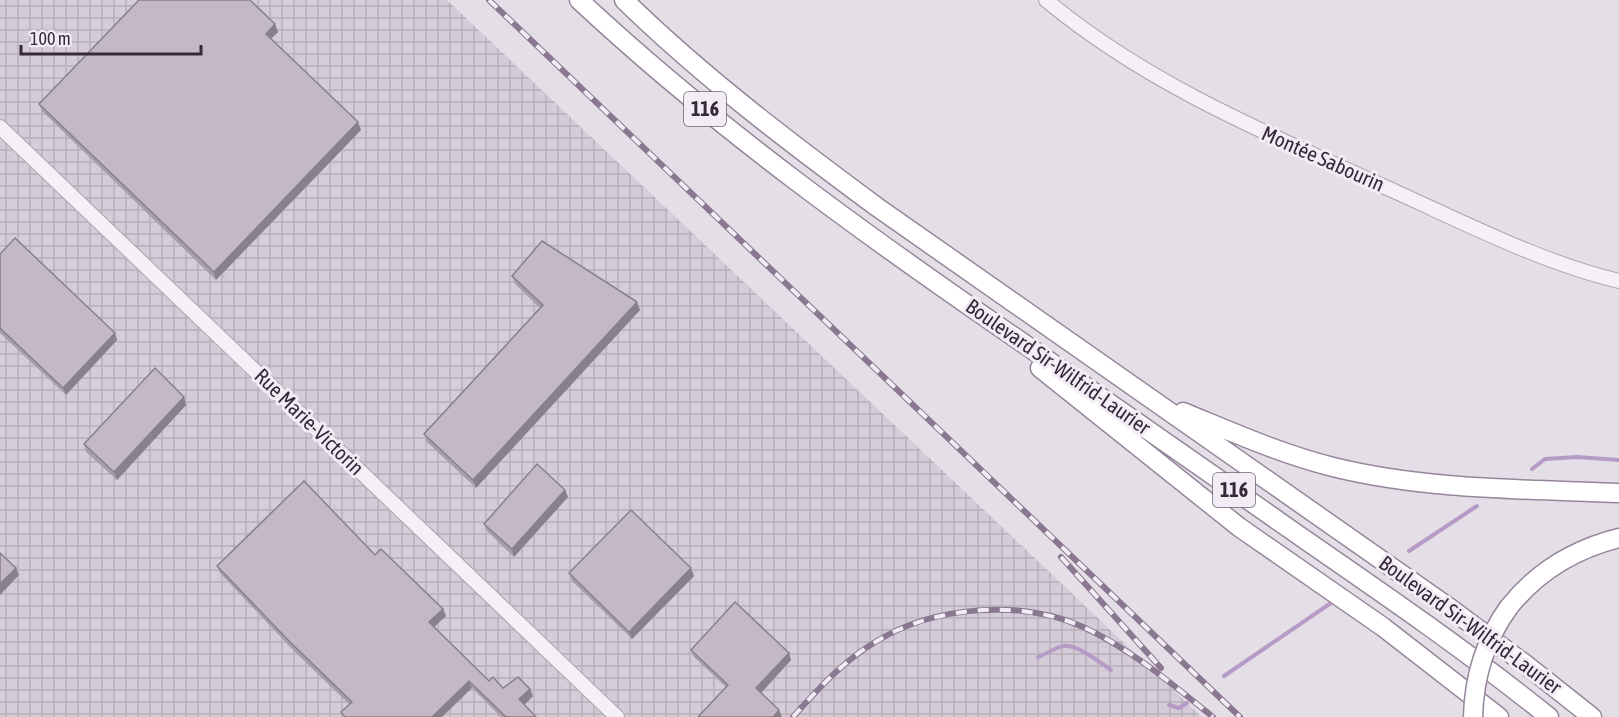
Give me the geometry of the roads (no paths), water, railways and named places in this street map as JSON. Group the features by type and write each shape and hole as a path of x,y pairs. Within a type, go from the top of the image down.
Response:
{"highway":[{"name":"Boulevard Sir-Wilfrid-Laurier","path":"579,0 669,80 819,198 915,268 1444,635 1550,717"},
{"name":"Boulevard Sir-Wilfrid-Laurier","path":"624,0 706,75 809,156 921,239 1455,612 1592,717"},
{"path":"915,268 1223,515 1407,644 1499,717"},
{"path":"1156,402 1295,456 1331,467 1376,476 1450,486 1619,493"},
{"path":"1473,717 1474,691 1479,669 1488,643 1509,607 1526,588 1560,562 1588,548 1619,538"}],"street":[{"name":"Montée Sabourin","path":"1046,0 1076,24 1127,58 1228,115 1525,249 1579,270 1619,281"},
{"name":"Rue Marie-Victorin","path":"0,127 617,717"}],"waterway":[{"path":"1532,469 1545,459 1577,457 1619,460"},
{"path":"1409,551 1477,506"},
{"path":"1224,676 1331,603"},
{"path":"1038,657 1069,646 1089,655 1111,670"},
{"path":"1169,705 1179,708 1187,703"}],"railway":[{"path":"489,0 1240,717"},
{"path":"1061,557 1161,668"},
{"path":"793,717 843,666 877,641 925,620 978,610 1033,612 1083,627 1118,646 1151,668 1213,717"}]}
